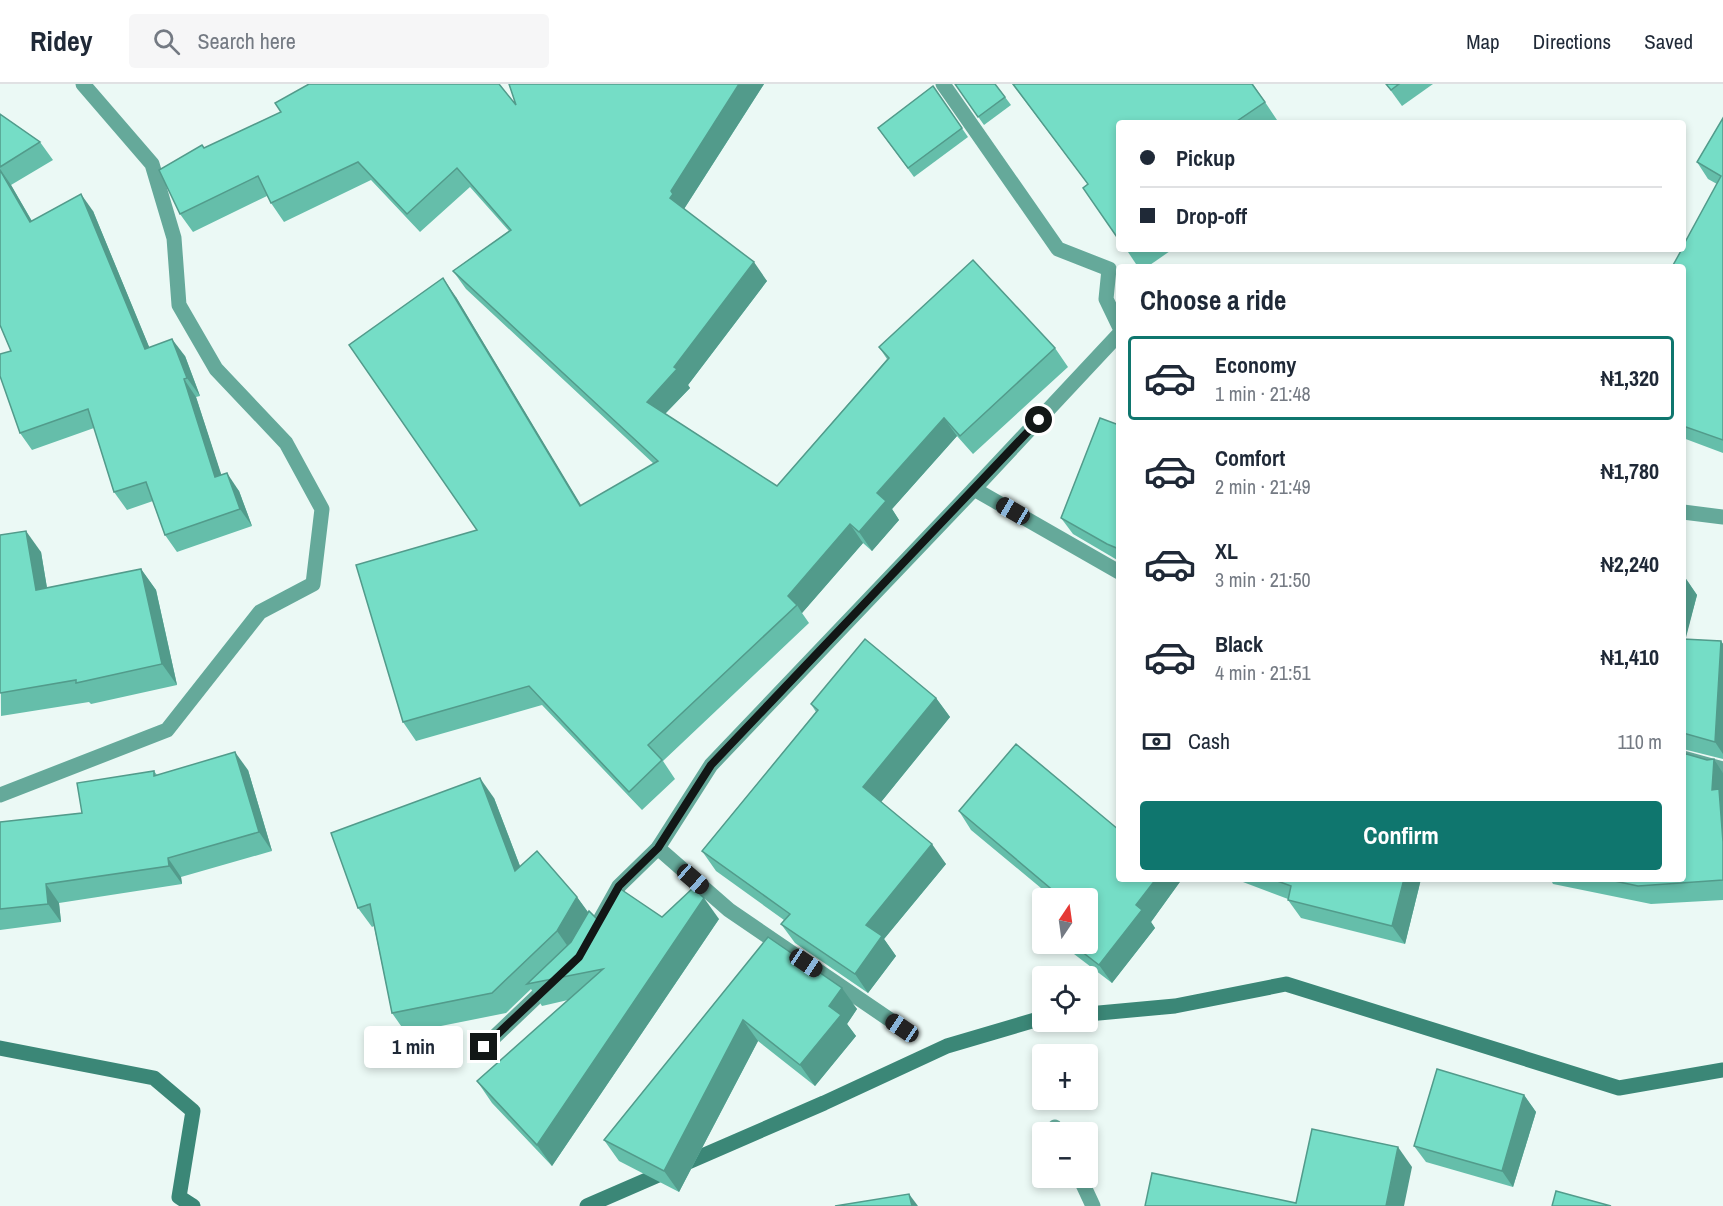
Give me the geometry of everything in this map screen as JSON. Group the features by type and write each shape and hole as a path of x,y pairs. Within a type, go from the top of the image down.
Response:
{"street":[{"path":"0,795 167,730 260,612 313,584 322,509 286,443 216,369 179,305 174,238 152,164 83,84"},
{"path":"943,84 1058,249 1108,269 1107,299 1116,319"},
{"path":"591,937 619,886 658,848 711,765 1116,337"},
{"path":"974,489 1116,570"},
{"path":"1686,512 1723,517"},
{"path":"1686,759 1723,769"},
{"path":"658,848 729,910 902,1028"},
{"path":"484,1047 562,973"},
{"path":"1085,1188 1094,1206"}],"building":[{"path":"309,84 499,84 516,105 509,84 739,84 671,191 673,194 670,198 754,262 674,367 677,369 647,402 777,486 889,358 879,347 973,260 1055,348 960,436 944,418 877,493 886,501 859,532 850,524 788,596 797,605 648,745 662,760 629,792 529,686 403,722 356,565 477,530 349,345 443,278 580,506 658,461 453,271 511,230 457,168 407,214 358,162 271,203 258,176 180,214 159,170 202,145 204,148 281,112 275,103"},
{"path":"955,84 995,84 1005,97 978,117"},
{"path":"1013,84 1252,84 1265,102 1238,120 1116,120 1116,236 1083,188 1088,184"},
{"path":"1386,84 1399,84 1391,90"},
{"path":"933,86 962,128 908,168 878,128"},
{"path":"0,114 40,142 0,167"},
{"path":"1723,118 1723,440 1686,427 1686,264 1674,264 1680,252 1686,252 1686,240 1721,176 1697,162"},
{"path":"0,170 30,222 81,194 145,349 172,339 187,378 184,379 215,477 227,473 240,509 165,535 146,482 114,492 88,409 20,433 0,376 0,354 11,351 0,325"},
{"path":"1100,418 1116,424 1116,548 1061,518"},
{"path":"26,531 36,590 141,569 162,664 76,683 76,680 0,693 0,535"},
{"path":"865,639 936,698 863,787 932,844 866,925 882,936 855,974 781,924 790,914 702,851 818,710 811,704"},
{"path":"1686,639 1721,641 1715,742 1686,734"},
{"path":"1016,744 1116,827 1116,882 1154,882 1136,905 1142,910 1099,965 1085,954 1098,954 1098,888 1050,888 959,811"},
{"path":"235,752 259,832 168,858 169,866 46,884 48,904 0,909 0,822 82,813 77,783 154,771 154,776"},
{"path":"1686,754 1707,760 1714,759 1712,790 1719,789 1723,880 1638,886 1619,882 1686,882"},
{"path":"480,778 515,871 537,851 577,897 557,931 492,993 392,1013 370,904 358,908 331,833"},
{"path":"1280,882 1403,882 1392,926 1288,900 1291,886"},
{"path":"619,888 662,917 693,888 704,898 537,1145 477,1081 603,969 527,984 571,942 589,911 598,920"},
{"path":"768,937 842,988 829,1006 841,1015 800,1065 743,1020 664,1171 604,1140"},
{"path":"1437,1069 1524,1095 1502,1171 1414,1146"},
{"path":"1312,1129 1398,1147 1386,1206 1145,1206 1152,1173 1296,1203"},
{"path":"1556,1191 1611,1206 1552,1206"},
{"path":"909,1194 912,1206 835,1206"}],"waterway":[{"path":"1098,1013 1175,1006 1286,984 1619,1088 1723,1070"},
{"path":"587,1206 824,1103 947,1046 1032,1021"},
{"path":"0,1048 154,1078 193,1111 179,1197 193,1206"}],"route":[{"path":"484,1047 579,957 619,886 658,848 711,765 1039,420"}]}
